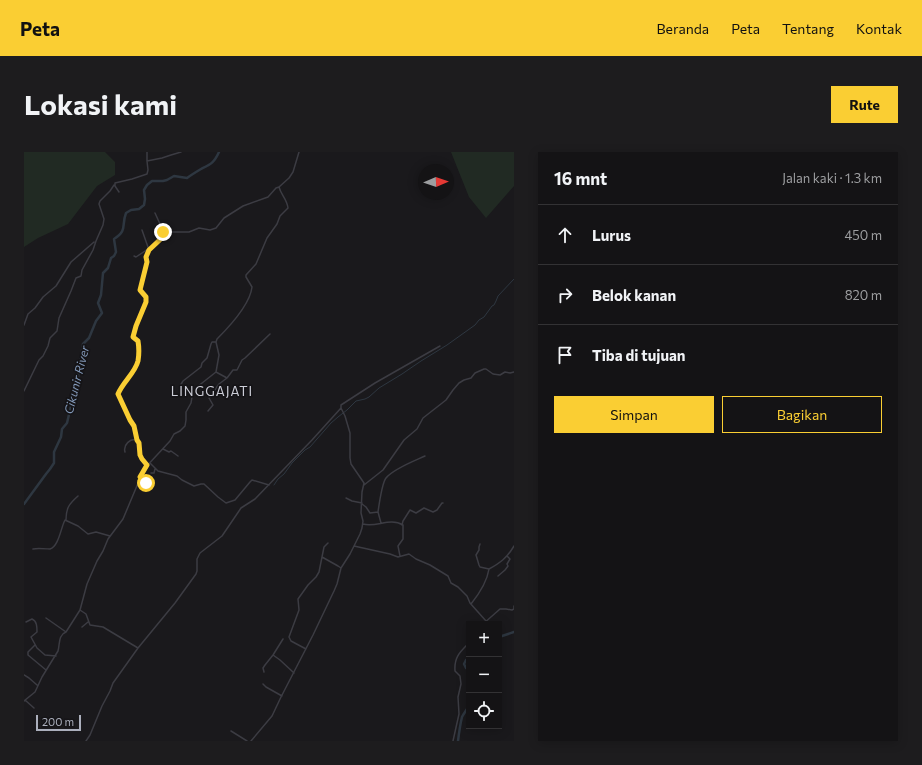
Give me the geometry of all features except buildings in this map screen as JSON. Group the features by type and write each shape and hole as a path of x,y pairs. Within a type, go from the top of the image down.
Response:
{"street":[{"path":"24,391 39,360 43,356 48,346 50,338 57,330 59,319 76,278 80,276 104,222 99,202 110,191 116,182 147,174 146,152"},
{"path":"147,161 181,152"},
{"path":"134,256 138,256 149,249 165,235 172,232 189,232 199,228 210,230 216,228 224,218 243,206 267,198 276,188 289,178 293,172 299,152"},
{"path":"114,185 119,192"},
{"path":"180,386 183,381 201,367 202,363 207,358 212,342 216,342 217,339 237,318 248,300 252,287 246,275 256,264 267,238 278,222 280,216 288,208 287,201 279,187"},
{"path":"155,213 165,235"},
{"path":"142,230 149,249 146,257 147,262 140,290 146,297 146,304 136,326 133,337 138,341 138,360 118,394 134,426 139,443 140,457 147,465"},
{"path":"24,325 28,314 46,294 56,286 71,262 96,241"},
{"path":"208,411 213,405 209,398 212,396 219,384 227,378 233,370 237,370 242,359 244,359 270,334"},
{"path":"34,708 25,701 35,692 46,670 56,656 60,646 60,637 66,632 80,610 87,584 97,561 110,536 123,519 140,477 147,465 170,441 174,434 185,426 186,412 191,403 192,394 195,389 216,372 219,352 216,342"},
{"path":"86,741 113,683 138,648 175,603 196,574 197,559 200,553 222,536 240,509 254,500 269,485 341,408 342,404 352,399 371,385 440,346"},
{"path":"250,741 272,716 337,584 341,568 360,534 363,524 361,513 362,492 364,485 383,470 404,440 417,429 423,418 446,400 455,387 470,379 475,373 485,369 494,374 500,375 505,372 514,372"},
{"path":"216,372 227,378"},
{"path":"341,408 350,433 351,464 364,485"},
{"path":"125,452 125,446 128,442 133,439 137,440"},
{"path":"163,449 169,452 171,451 178,456"},
{"path":"381,523 378,512 386,477 399,468 425,456"},
{"path":"149,463 158,471 178,476 182,480 194,486 204,484 226,503 234,500 252,480 269,485"},
{"path":"151,473 154,473 155,469"},
{"path":"140,477 146,483 149,482 151,484"},
{"path":"33,549 49,549 55,545 60,536 64,521 66,520 69,505 78,496"},
{"path":"346,498 362,504 370,513 378,512"},
{"path":"402,525 410,510 418,512 424,508 433,512 443,503"},
{"path":"66,520 78,526 86,533 90,534 96,532 110,536"},
{"path":"363,524 369,526 381,523 397,522 404,525 403,539 398,546 400,557"},
{"path":"306,649 291,641 290,637 299,610 298,599 308,584 319,572 324,547 328,542"},
{"path":"480,544 476,555 479,566 489,569 510,554 514,546"},
{"path":"354,546 400,557 409,554 446,574 450,578 451,583 458,587 467,596 471,604 486,621 498,610 512,610 514,609 514,606"},
{"path":"498,576 508,566 507,564 510,559 507,556"},
{"path":"322,557 341,568"},
{"path":"471,604 478,596 488,576 489,569"},
{"path":"80,610 86,614 90,625 103,627 138,648"},
{"path":"46,618 66,632"},
{"path":"26,622 32,619 35,621 37,632 31,637 43,655 56,656"},
{"path":"82,627 88,622"},
{"path":"264,672 264,666 283,639"},
{"path":"35,644 28,654 46,670"},
{"path":"453,741 459,714 458,697 461,684 460,676 455,669 455,664 459,653 466,646"},
{"path":"272,655 294,673"},
{"path":"24,675 37,686"},
{"path":"263,684 282,696"},
{"path":"231,731 247,741"}],"shaded area":[{"path":"24,152 105,152 115,162 115,175 97,186 68,224 38,238 24,247"},
{"path":"451,152 514,152 514,186 486,218 469,197"}],"waterway":[{"name":"Cikunir River","path":"24,504 54,463 54,452 61,437 62,429 67,423 77,386 83,344 89,338 96,321 102,313 98,303 101,295 103,273 108,268 111,258 116,252 114,239 123,230 126,213 131,210 139,209 144,205 144,190 152,181 163,181 174,176 187,178 212,163 219,152"},
{"path":"274,485 292,463 310,447 331,423 356,401 369,397 379,388 447,345 475,325 484,317 494,305 498,296 514,279"},
{"path":"502,636 514,632"},
{"path":"466,660 464,664 466,668"},
{"path":"458,741 462,717 466,710"}],"district":[{"name":"LINGGAJATI","path":"212,391"}],"route":[{"path":"146,483 140,477 147,465 140,455 139,443 134,426 118,394 138,360 138,341 133,337 146,302 146,297 140,290 147,262 146,257 149,250 165,235 163,232"}]}
